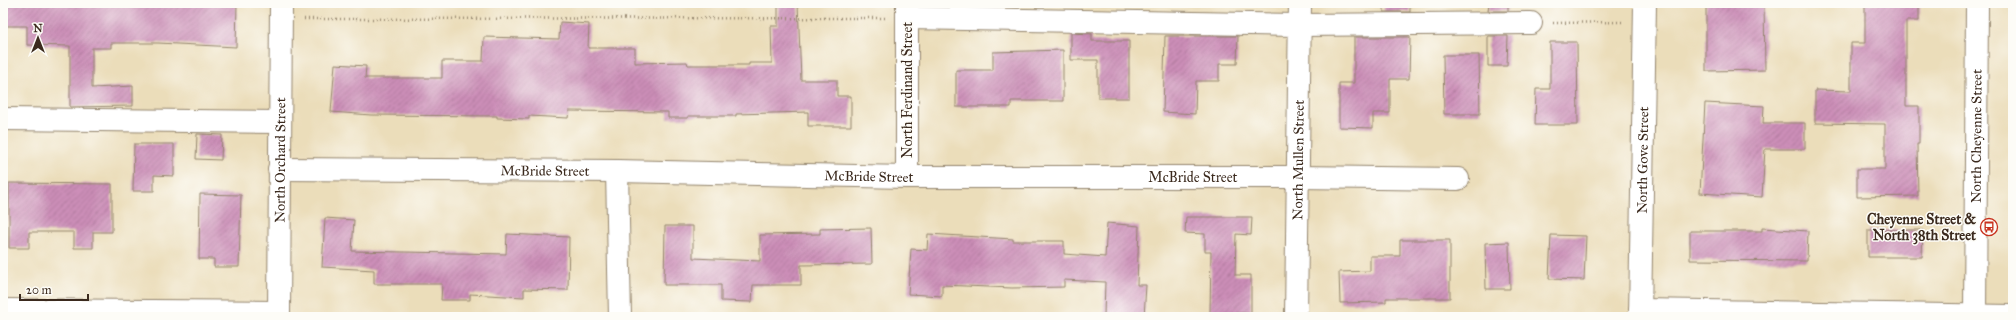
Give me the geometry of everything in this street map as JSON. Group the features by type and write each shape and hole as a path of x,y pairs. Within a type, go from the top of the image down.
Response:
{"street":[{"name":"North Mullen Street","path":"1296,317 1300,3"},
{"name":"North Cheyenne Street","path":"1975,316 1977,3"},
{"name":"North Orchard Street","path":"279,315 281,11"},
{"path":"907,11 1300,25 1531,23"},
{"name":"North Ferdinand Street","path":"907,11 907,177"},
{"name":"North Gove Street","path":"1640,313 1645,12"},
{"path":"3,119 280,122"},
{"name":"McBride Street","path":"279,169 617,171 907,177 1298,177 1458,179"},
{"path":"617,171 620,317"},
{"path":"3,310 103,314 279,315"},
{"path":"1640,313 2013,316"}],"path":[{"path":"281,11 907,11"},
{"path":"1531,23 1645,12"}],"building":[{"path":"3,3 237,3 236,47 158,43 111,43 111,48 92,48 92,88 133,86 133,106 70,107 70,46 27,45 27,26 3,26"},
{"path":"778,3 798,3 801,80 837,80 837,96 851,96 851,126 808,126 808,112 668,118 668,112 569,111 568,118 529,116 529,119 497,118 497,116 371,115 331,112 335,64 366,66 365,78 442,78 442,61 483,61 484,37 559,39 560,22 589,24 588,48 635,48 635,63 687,62 688,65 749,65 749,63 772,63 771,26 778,26"},
{"path":"1384,3 1410,3 1410,12 1384,12"},
{"path":"1489,3 1508,3 1508,11 1488,11"},
{"path":"1706,3 1764,3 1765,70 1706,71"},
{"path":"1865,3 1919,3 1919,21 1906,21 1906,106 1919,106 1919,144 1917,144 1918,196 1857,197 1857,169 1885,169 1885,124 1815,123 1815,90 1851,91 1851,43 1865,43"},
{"path":"1071,33 1092,34 1092,41 1129,41 1129,98 1098,98 1098,60 1071,60"},
{"path":"1165,36 1238,36 1237,64 1219,64 1219,81 1196,81 1195,114 1163,112"},
{"path":"1488,36 1508,36 1507,66 1488,66"},
{"path":"1354,37 1410,37 1409,79 1390,79 1390,113 1373,113 1373,128 1339,127 1339,83 1354,83"},
{"path":"1550,42 1577,42 1578,125 1535,125 1536,89 1550,89"},
{"path":"1063,50 1063,101 1011,101 1011,107 956,107 956,70 993,70 993,52"},
{"path":"1443,55 1479,55 1480,114 1444,114"},
{"path":"1705,103 1764,106 1763,123 1805,123 1805,149 1765,149 1762,197 1700,193"},
{"path":"197,134 222,135 221,160 196,159"},
{"path":"134,144 174,144 174,176 154,175 154,191 133,191"},
{"path":"9,183 112,184 112,232 93,232 93,248 74,248 74,232 29,232 29,248 9,248"},
{"path":"200,194 241,195 239,267 214,267 214,259 199,259"},
{"path":"1186,217 1252,217 1251,235 1236,234 1235,275 1251,275 1251,313 1210,313 1211,252 1205,252 1205,234 1185,233"},
{"path":"325,218 354,220 352,251 506,254 507,234 569,237 568,290 524,289 524,297 470,294 470,300 441,300 442,284 374,284 374,270 322,267"},
{"path":"1107,223 1139,226 1137,285 1146,285 1144,317 1104,315 1105,282 1064,280 1064,287 1012,288 942,285 942,296 908,294 911,249 927,250 928,234 1013,239 1013,241 1064,241 1064,254 1105,257"},
{"path":"665,226 693,226 693,258 760,261 760,235 820,234 820,229 871,228 872,264 801,265 801,285 753,285 752,302 721,301 721,285 664,285"},
{"path":"1762,228 1808,231 1807,261 1690,260 1690,231 1762,231"},
{"path":"1868,230 1923,230 1922,257 1868,257"},
{"path":"1551,235 1586,236 1584,280 1549,279"},
{"path":"1400,240 1450,240 1450,298 1386,298 1386,302 1340,303 1339,272 1370,271 1370,256 1400,256"},
{"path":"1509,242 1510,289 1486,289 1485,243"}],"place":[{"name":"Cheyenne Street & North 38th Street","path":"1989,227"}]}
